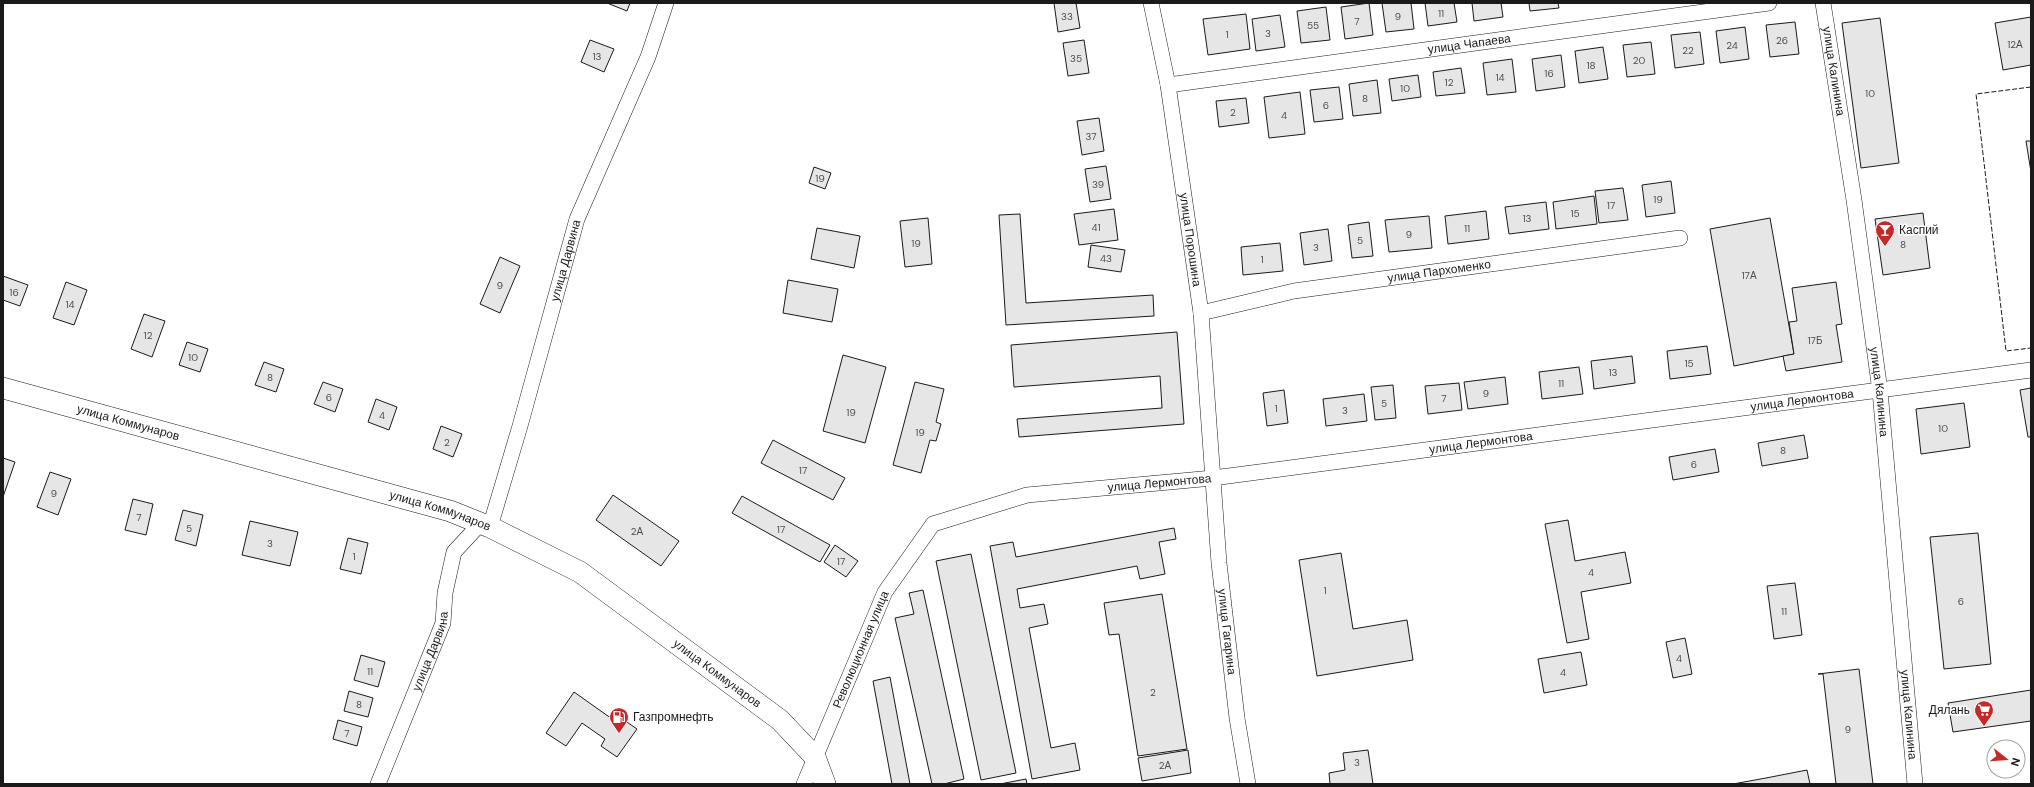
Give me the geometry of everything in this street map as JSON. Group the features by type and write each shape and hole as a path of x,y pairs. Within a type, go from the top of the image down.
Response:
{"main road":[{"name":"улица Коммунаров","path":"3,388 450,512 486,525 580,572 780,720 815,757"},
{"path":"815,757 825,784"}],"street":[{"name":"улица Дарвина","path":"378,784 443,623 445,593 454,552 486,525 577,219 648,58 666,3"},
{"name":"улица Порошина","path":"1151,3 1168,85 1201,313 1213,478"},
{"name":"улица Чапаева","path":"1168,85 1769,3"},
{"name":"улица Калинина","path":"1823,3 1854,200 1880,391 1915,784"},
{"name":"улица Пархоменко","path":"1201,313 1294,291 1680,238"},
{"name":"улица Лермонтова","path":"934,524 1027,495 1213,478 2031,370"},
{"name":"улица Гагарина","path":"1213,478 1219,564 1232,672 1248,784"},
{"name":"Революционная улица","path":"804,784 885,592 934,524"}],"building":[{"path":"607,3 630,3 627,11"},
{"path":"1054,3 1076,3 1080,28 1058,32"},
{"path":"1369,3 1373,35 1345,39 1341,7"},
{"path":"1382,3 1411,3 1414,29 1386,32"},
{"path":"1425,3 1454,3 1457,22 1428,26"},
{"path":"1472,3 1501,3 1503,17 1474,21"},
{"path":"1529,3 1558,3 1559,8 1530,11"},
{"path":"1326,7 1330,40 1301,43 1297,11"},
{"path":"1246,14 1250,49 1208,55 1203,19"},
{"path":"1280,15 1285,47 1256,51 1252,19"},
{"path":"2031,17 2031,65 2003,70 1995,23"},
{"path":"1880,18 1899,163 1861,168 1842,23"},
{"path":"1795,22 1799,54 1770,57 1766,25"},
{"path":"1745,27 1749,59 1720,63 1716,31"},
{"path":"1700,32 1704,64 1675,68 1671,35"},
{"path":"590,40 614,49 604,72 581,62"},
{"path":"1084,40 1089,73 1068,76 1063,43"},
{"path":"1651,42 1655,74 1627,77 1623,45"},
{"path":"1603,47 1608,79 1579,83 1575,51"},
{"path":"1561,55 1565,87 1536,91 1532,59"},
{"path":"1512,59 1516,92 1487,95 1483,63"},
{"path":"1461,68 1465,93 1436,96 1433,72"},
{"path":"1418,75 1421,97 1392,101 1389,79"},
{"path":"1377,80 1381,113 1353,116 1349,84"},
{"path":"1339,87 1343,119 1314,122 1310,90"},
{"path":"1300,92 1305,134 1269,138 1264,97"},
{"path":"1246,98 1249,123 1219,127 1216,101"},
{"path":"1099,118 1104,151 1082,155 1077,121"},
{"path":"2026,141 2031,141 2031,172"},
{"path":"1106,166 1111,199 1090,202 1085,169"},
{"path":"814,167 831,173 825,189 809,183"},
{"path":"1671,181 1675,213 1646,217 1642,185"},
{"path":"1623,188 1628,220 1599,223 1595,191"},
{"path":"1594,196 1597,224 1556,229 1553,202"},
{"path":"1546,202 1549,229 1509,234 1505,207"},
{"path":"1114,209 1118,240 1079,245 1074,214"},
{"path":"1486,211 1489,239 1448,244 1445,216"},
{"path":"1923,213 1930,268 1883,275 1875,219"},
{"path":"1020,214 1026,303 1153,295 1154,316 1006,325 999,215"},
{"path":"1429,216 1432,248 1389,252 1385,220"},
{"path":"928,218 932,264 905,267 900,221"},
{"path":"1770,218 1794,354 1734,366 1710,229"},
{"path":"1369,222 1373,256 1352,258 1348,225"},
{"path":"817,228 860,236 854,268 811,259"},
{"path":"1328,229 1332,261 1304,265 1300,233"},
{"path":"1280,243 1283,271 1243,275 1241,247"},
{"path":"1091,245 1125,250 1121,272 1088,267"},
{"path":"500,257 520,266 500,313 480,304"},
{"path":"3,276 28,285 20,306 3,300"},
{"path":"788,280 838,289 832,322 783,313"},
{"path":"66,282 87,290 74,325 53,318"},
{"path":"1836,282 1842,324 1836,325 1842,362 1786,371 1783,356 1794,354 1789,322 1797,321 1792,288"},
{"path":"144,314 165,321 152,357 131,349"},
{"path":"1177,332 1184,424 1019,437 1017,419 1162,408 1160,376 1014,387 1011,345"},
{"path":"187,342 208,349 200,372 179,365"},
{"path":"1707,346 1711,374 1670,379 1667,351"},
{"path":"843,355 886,367 865,443 823,431"},
{"path":"1632,356 1635,383 1594,389 1591,361"},
{"path":"264,362 284,369 276,392 255,385"},
{"path":"1579,367 1583,394 1542,399 1539,372"},
{"path":"1505,377 1508,404 1468,409 1464,382"},
{"path":"323,382 343,389 335,412 314,404"},
{"path":"915,382 944,389 936,422 941,424 936,441 930,440 921,473 893,465"},
{"path":"1459,383 1462,410 1428,414 1425,386"},
{"path":"1393,385 1396,418 1375,420 1371,387"},
{"path":"2031,388 2031,437 2028,437 2020,390"},
{"path":"1284,390 1288,423 1267,426 1263,393"},
{"path":"1364,394 1367,421 1326,426 1323,399"},
{"path":"376,399 397,407 389,430 368,422"},
{"path":"1964,403 1970,447 1921,454 1916,409"},
{"path":"441,426 462,434 453,457 433,449"},
{"path":"1804,435 1808,458 1762,466 1758,443"},
{"path":"773,440 845,478 833,500 761,463"},
{"path":"1715,449 1719,472 1673,480 1669,457"},
{"path":"3,458 15,462 3,497"},
{"path":"50,472 71,479 58,515 37,507"},
{"path":"613,495 679,541 661,566 596,520"},
{"path":"742,496 830,545 820,562 732,513"},
{"path":"133,499 153,504 146,535 125,530"},
{"path":"183,510 203,515 196,546 175,540"},
{"path":"1568,520 1575,561 1625,552 1631,583 1581,592 1589,639 1567,643 1545,524"},
{"path":"250,521 298,532 290,566 242,555"},
{"path":"1174,528 1176,539 1159,542 1165,574 1140,579 1137,566 1017,589 1020,608 1044,604 1048,624 1029,628 1051,748 1075,743 1080,770 1032,779 990,546 1013,542 1016,557"},
{"path":"1978,533 1991,664 1944,669 1930,537"},
{"path":"348,538 368,543 361,574 340,569"},
{"path":"835,545 858,561 846,577 824,562"},
{"path":"1341,553 1353,629 1407,620 1413,660 1317,676 1299,560"},
{"path":"971,554 1016,773 981,780 936,561"},
{"path":"1795,583 1802,635 1774,639 1767,586"},
{"path":"923,590 964,779 944,784 932,784 895,618 914,614 909,593"},
{"path":"1162,594 1187,749 1138,756 1119,634 1109,635 1104,603"},
{"path":"1685,638 1692,674 1673,678 1666,642"},
{"path":"1581,652 1587,685 1544,693 1538,659"},
{"path":"361,655 385,662 378,687 354,680"},
{"path":"1859,669 1873,784 1836,784 1823,674 1818,674"},
{"path":"890,677 910,784 892,784 873,681"},
{"path":"2031,690 2031,721 1953,732 1948,703"},
{"path":"349,691 373,698 368,717 344,711"},
{"path":"574,692 615,721 618,716 637,729 617,757 601,746 605,739 582,723 566,746 546,733"},
{"path":"338,720 362,727 357,746 333,739"},
{"path":"1188,750 1191,773 1142,781 1138,758"},
{"path":"1368,750 1373,784 1330,784 1329,773 1345,770 1343,753"},
{"path":"1807,770 1810,784 1733,784 1766,778"},
{"path":"1026,779 1027,784 1000,784"}],"fence":[{"path":"2031,87 1976,94 2006,351 2031,348"}],"place":[{"name":"Каспий","path":"1885,247"},
{"name":"Дялань","path":"1984,727"},
{"name":"Газпромнефть","path":"619,734"}]}
